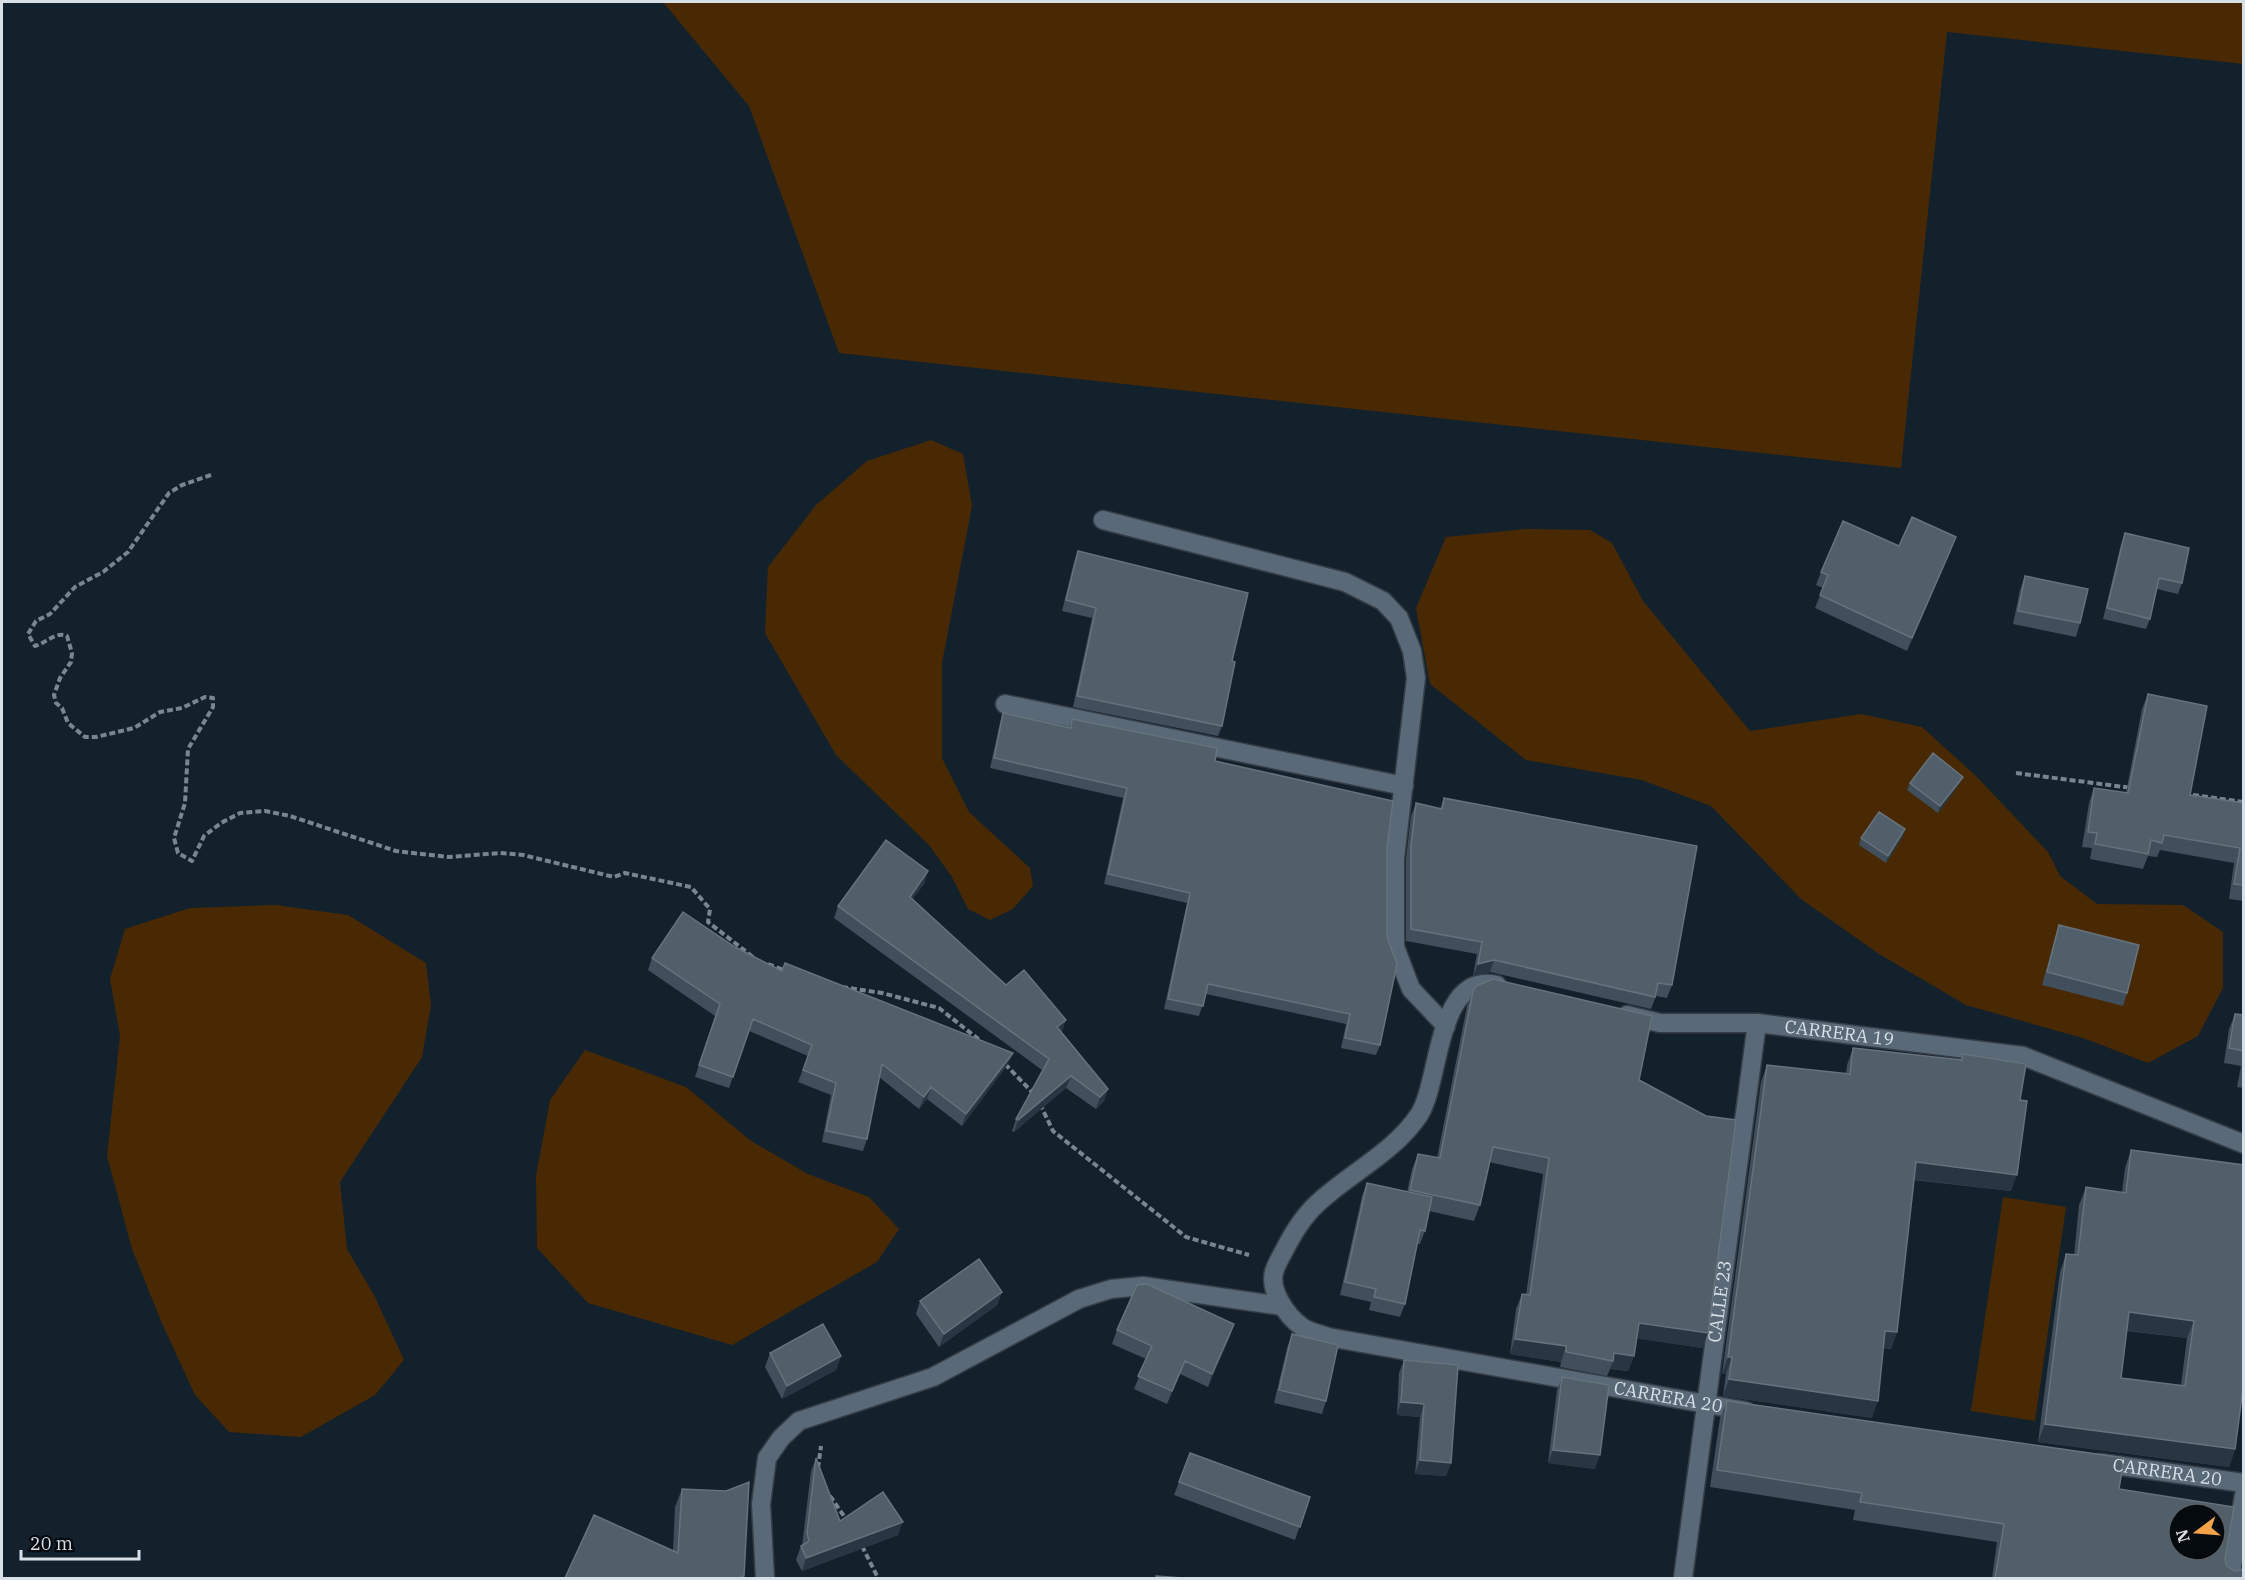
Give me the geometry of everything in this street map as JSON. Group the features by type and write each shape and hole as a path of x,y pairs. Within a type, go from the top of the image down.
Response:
{"street":[{"path":"1103,519 1345,582 1383,601 1399,618 1412,651 1416,678 1395,858 1395,947 1411,989 1446,1026"},
{"path":"1005,704 1404,786"},
{"path":"1282,1306 1274,1288 1274,1271 1292,1235 1318,1202 1387,1150 1420,1114 1446,1026 1463,992 1487,983 1510,988"},
{"name":"CARRERA 19","path":"1614,1012 1660,1023 1757,1023 2023,1056 2244,1144"},
{"name":"CALLE 23","path":"1683,1578 1757,1023"},
{"path":"765,1578 761,1504 767,1458 781,1438 799,1421 933,1377 1079,1299 1111,1289 1143,1286 1282,1306"},
{"name":"CARRERA 20","path":"1282,1306 1303,1327 1328,1337 1764,1414"},
{"name":"CARRERA 20","path":"2080,1460 2244,1484"},
{"path":"2230,1578 2244,1495"}],"path":[{"path":"211,475 182,485 169,494 128,552 103,572 75,587 50,614 36,621 28,634 35,646 54,636 63,634 68,636 72,653 71,662 60,678 54,695 68,723 85,737 96,737 134,728 160,711 182,708 205,697 213,698 213,707 188,749 185,804 174,838 178,853 192,861 204,836 221,823 240,813 265,811 290,816 396,851 448,857 500,853 522,855 614,877 625,873 691,887 710,909 708,922 757,960 788,972"},
{"path":"2016,773 2141,789"},
{"path":"2187,794 2244,801"},
{"path":"840,986 882,993 939,1008 988,1046"},
{"path":"1005,1064 1037,1098 1053,1131 1186,1237 1234,1252 1279,1261"},
{"path":"818,1478 820,1448 832,1410"},
{"path":"829,1494 851,1525"},
{"path":"861,1544 878,1578"}],"shaded area":[{"path":"663,2 2243,2 2244,64 1947,32 1901,468 839,353 749,106"},
{"path":"931,440 963,454 972,506 942,663 942,758 969,812 1030,868 1033,886 1013,909 990,920 968,909 952,877 929,845 836,755 765,633 768,567 816,505 867,461"},
{"path":"1526,529 1590,530 1612,543 1643,601 1750,731 1861,714 1922,727 1975,775 2048,852 2060,876 2097,904 2183,905 2223,932 2223,988 2198,1036 2148,1063 2086,1039 1966,1005 1879,954 1801,899 1711,806 1642,780 1526,760 1430,684 1416,608 1446,537"},
{"path":"275,905 348,915 426,963 431,1005 422,1057 340,1182 347,1249 374,1295 404,1360 375,1395 301,1437 229,1432 195,1395 161,1321 132,1249 107,1156 120,1036 110,979 125,929 190,908"},
{"path":"585,1050 686,1087 751,1141 808,1174 869,1197 899,1229 877,1262 732,1345 588,1303 537,1248 536,1176 550,1100"},
{"path":"2003,1197 2066,1207 2035,1421 1971,1411"}],"building":[{"path":"1912,517 1956,537 1912,638 1820,595 1828,575 1821,572 1843,521 1899,546"},
{"path":"2125,533 2189,548 2182,583 2159,578 2150,619 2107,608"},
{"path":"1078,551 1248,593 1232,661 1235,662 1222,726 1077,696 1096,608 1066,600"},
{"path":"2025,576 2088,589 2080,623 2018,611"},
{"path":"2148,694 2207,706 2190,795 2244,803 2244,885 2234,884 2240,848 2164,835 2162,843 2151,840 2148,854 2095,844 2097,833 2088,832 2094,788 2128,793"},
{"path":"1003,713 1071,728 1072,719 1217,748 1215,761 1393,801 1387,848 1387,937 1397,964 1380,1045 1345,1038 1350,1014 1208,984 1203,1006 1168,999 1190,893 1108,874 1127,788 994,758"},
{"path":"1933,753 1963,777 1940,806 1910,783"},
{"path":"1444,798 1697,846 1672,985 1658,983 1655,997 1494,960 1478,964 1482,942 1411,929 1411,846 1416,803 1442,809"},
{"path":"1879,812 1905,829 1888,856 1861,838"},
{"path":"886,840 928,871 910,897 1006,985 1024,970 1066,1020 1057,1027 1108,1089 1100,1097 1071,1076 1018,1120 1016,1119 1049,1059 838,906"},
{"path":"683,912 735,947 782,971 785,963 1013,1053 966,1114 931,1087 924,1097 882,1064 867,1139 826,1131 836,1083 803,1070 812,1045 753,1019 733,1077 699,1065 720,1004 652,958"},
{"path":"2059,925 2139,945 2127,993 2047,972"},
{"path":"1493,979 1652,1016 1639,1080 1706,1116 1736,1120 1708,1333 1639,1323 1634,1356 1614,1353 1613,1361 1566,1352 1566,1346 1515,1339 1522,1294 1530,1295 1549,1158 1493,1147 1480,1205 1410,1190 1418,1154 1440,1158 1473,991 1476,986"},
{"path":"2235,1014 2244,1015 2244,1051 2229,1048"},
{"path":"1853,1048 1962,1060 1963,1054 2026,1064 2020,1100 2027,1101 2017,1175 1916,1162 1897,1332 1885,1331 1878,1401 1729,1379 1732,1357 1728,1357 1767,1065 1850,1074"},
{"path":"2131,1150 2244,1165 2244,1381 2235,1449 2045,1424 2066,1254 2078,1255 2086,1187 2126,1193","holes":["2129,1312 2194,1321 2185,1386 2121,1378"]},
{"path":"1367,1183 1432,1197 1425,1231 1420,1230 1405,1304 1374,1297 1376,1289 1345,1282"},
{"path":"979,1259 1002,1292 944,1334 920,1301"},
{"path":"1147,1284 1234,1324 1212,1374 1185,1361 1172,1391 1138,1376 1152,1346 1117,1330 1137,1285"},
{"path":"823,1324 841,1356 787,1386 770,1353"},
{"path":"1292,1334 1338,1345 1326,1401 1279,1390"},
{"path":"1404,1360 1458,1365 1451,1463 1420,1460 1424,1404 1401,1402"},
{"path":"1562,1377 1609,1385 1600,1455 1553,1450"},
{"path":"1727,1401 2124,1458 2119,1489 2202,1502 2167,1502 2167,1562 2226,1562 2234,1571 2244,1567 2244,1578 1995,1578 2004,1524 1860,1502 1862,1493 1717,1470"},
{"path":"1190,1453 1310,1497 1300,1527 1179,1482"},
{"path":"816,1458 840,1521 883,1492 903,1522 806,1558 801,1546 809,1541 807,1533"},
{"path":"749,1482 744,1576 737,1578 565,1578 594,1515 678,1553 682,1489 726,1491"},
{"path":"2227,1506 2234,1507 2227,1547"},
{"path":"1156,1576 1182,1578 1156,1578"}]}
